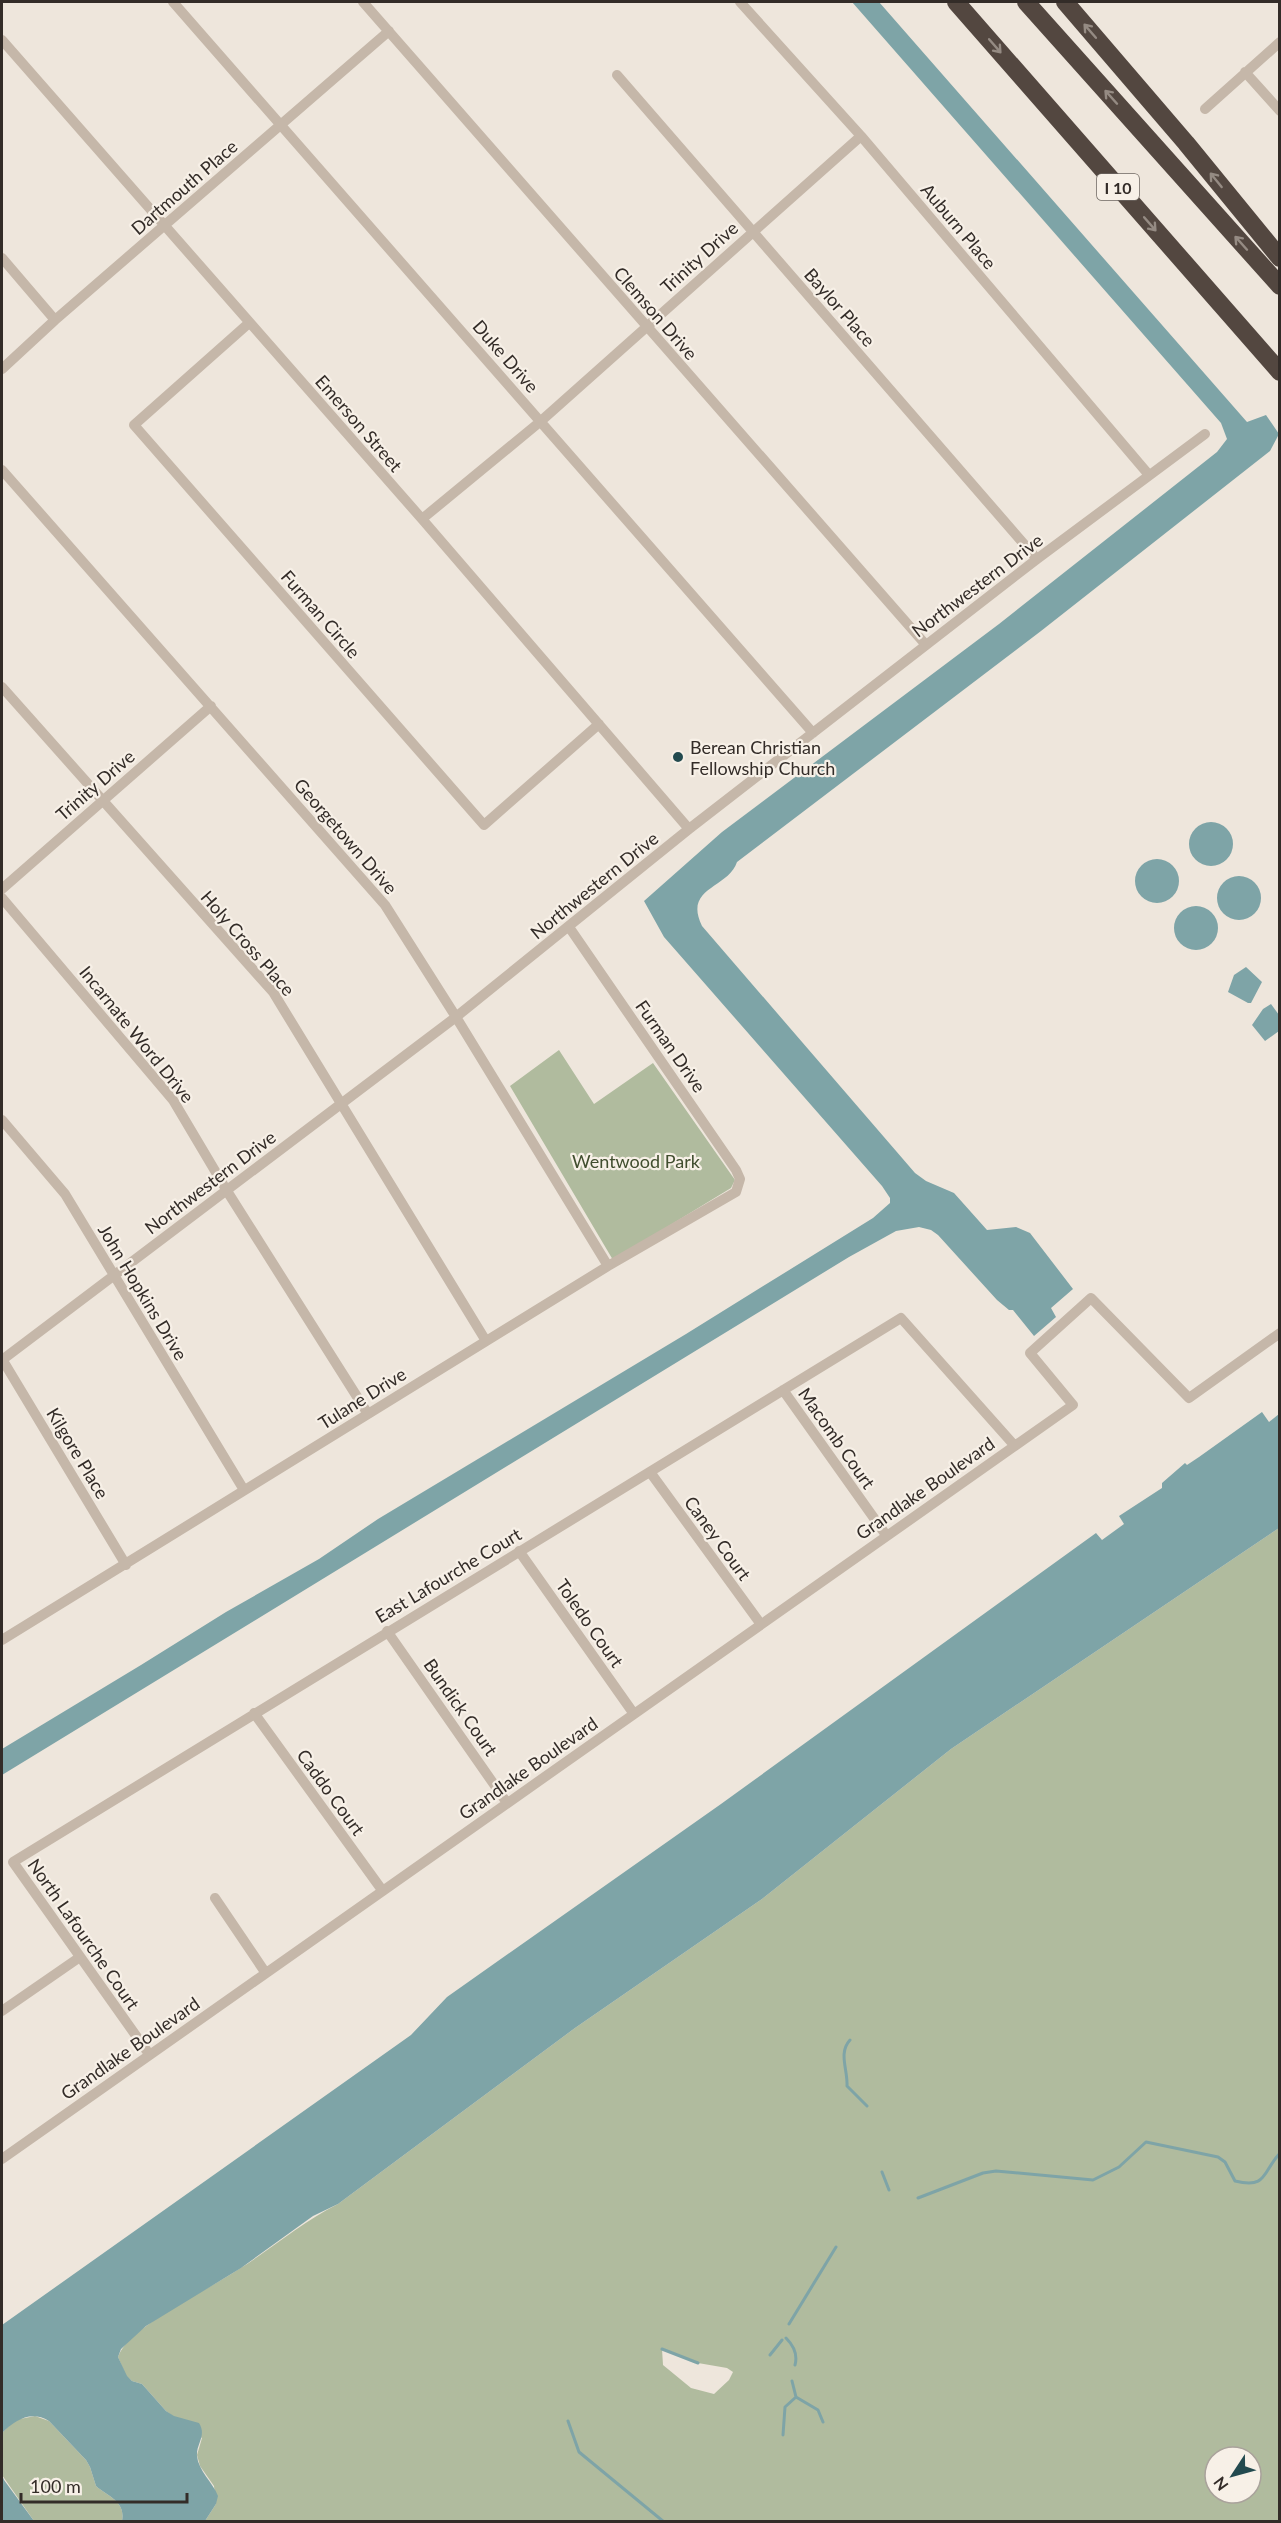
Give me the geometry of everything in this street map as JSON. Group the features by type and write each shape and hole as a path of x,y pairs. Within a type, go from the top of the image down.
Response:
{"highway":[{"name":"I 10","path":"956,2 1280,372"},
{"path":"1026,2 1280,286"},
{"path":"1065,2 1186,143 1280,258"}],"street":[{"name":"Duke Drive","path":"173,2 813,733"},
{"name":"Clemson Drive","path":"363,2 926,645"},
{"name":"Auburn Place","path":"740,2 861,135 1149,476"},
{"name":"Dartmouth Place","path":"2,369 389,31"},
{"name":"Emerson Street","path":"2,40 422,519 689,829"},
{"path":"1205,109 1280,42"},
{"path":"1245,72 1280,111"},
{"name":"Baylor Place","path":"617,75 1037,560"},
{"name":"Trinity Drive","path":"422,519 540,421 861,135"},
{"path":"2,258 56,320"},
{"name":"Furman Circle","path":"249,323 134,425 483,825 598,724"},
{"name":"Northwestern Drive","path":"2,1360 456,1017 689,829 1037,560 1205,434"},
{"name":"Georgetown Drive","path":"2,470 385,905 608,1266"},
{"name":"Holy Cross Place","path":"2,687 273,992 486,1341"},
{"name":"Trinity Drive","path":"2,890 211,706"},
{"name":"Incarnate Word Drive","path":"2,898 173,1100 227,1191 368,1414"},
{"name":"Furman Drive","path":"569,927 736,1170 740,1186"},
{"name":"John Hopkins Drive","path":"2,1120 65,1194 243,1490"},
{"name":"Tulane Drive","path":"2,1639 126,1565 243,1490 608,1266 730,1196 740,1186"},
{"name":"Grandlake Boulevard","path":"2,2159 760,1623 1073,1405 1030,1353 1091,1298 1189,1398 1280,1333"},
{"name":"East Lafourche Court","path":"13,1862 901,1318 1014,1445"},
{"name":"Kilgore Place","path":"2,1360 126,1565"},
{"name":"Macomb Court","path":"783,1390 886,1535"},
{"name":"Caney Court","path":"650,1472 760,1623"},
{"name":"Toledo Court","path":"519,1551 634,1714"},
{"name":"Bundick Court","path":"387,1631 507,1803"},
{"name":"Caddo Court","path":"254,1713 382,1890"},
{"name":"North Lafourche Court","path":"13,1862 149,2054"},
{"path":"215,1898 265,1972"},
{"path":"2,2011 80,1957"}],"green space":[{"name":"Wentwood Park","path":"559,1050 594,1104 653,1063 735,1180 731,1188 613,1260 510,1086"},
{"path":"1279,1528 1279,2521 205,2521 216,2504 214,2486 200,2466 197,2455 202,2438 166,2411 142,2384 126,2376 118,2357 129,2340 168,2311 239,2269 338,2204 575,2028 762,1899 951,1749","holes":["662,2349 698,2363 727,2368 733,2372 729,2380 714,2394 691,2388 663,2365"]},
{"path":"35,2416 49,2421 86,2460 96,2486 115,2500 121,2508 122,2521 34,2521 2,2475 2,2433 15,2420"}],"water":[{"path":"852,2 879,2 1247,422 1266,415 1279,434 1270,451 1041,631 737,862 732,871 709,889 698,903 702,926 915,1173 926,1181 954,1193 987,1230 1016,1227 1030,1233 1073,1289 1051,1308 1056,1317 1034,1336 1013,1310 1009,1310 997,1300 938,1235 931,1230 919,1227 896,1231 849,1257 2,1775 2,1749 226,1612 319,1559 378,1519 686,1334 873,1218 890,1203 890,1198 882,1186 664,937 644,901 722,832 999,624 1217,452 1227,439 1221,423"},
{"path":"1211,822 1226,829 1233,844 1226,859 1211,866 1196,859 1189,844 1196,829"},
{"path":"1157,859 1172,866 1179,881 1172,896 1157,903 1142,896 1135,881 1142,866"},
{"path":"1239,876 1254,883 1261,898 1254,913 1239,920 1224,913 1217,898 1224,883"},
{"path":"1196,906 1211,913 1218,928 1211,943 1196,950 1181,943 1174,928 1181,913"},
{"path":"1246,967 1262,982 1251,1003 1228,992 1234,975"},
{"path":"1271,1004 1279,1015 1279,1031 1265,1041 1252,1025 1263,1009"},
{"path":"1262,1412 1269,1422 1279,1414 1279,1528 951,1749 762,1899 575,2028 338,2204 313,2216 241,2268 146,2326 121,2349 118,2357 132,2381 142,2384 166,2411 174,2416 199,2423 202,2436 197,2452 198,2461 218,2496 216,2504 205,2521 122,2521 121,2508 115,2500 96,2486 86,2460 49,2421 36,2416 24,2418 12,2424 2,2433 2,2325 411,2035 447,1997 721,1804 1096,1533 1102,1540 1124,1524 1119,1516 1162,1488 1162,1483 1185,1463 1187,1465"},
{"path":"2,2475 4,2480 34,2521 2,2521"}],"waterway":[{"path":"850,2040 846,2045 844,2056 847,2086 867,2106"},
{"path":"918,2198 983,2173 996,2171 1093,2180 1119,2167 1146,2142 1218,2157 1225,2162 1235,2181 1246,2183 1259,2181 1280,2153"},
{"path":"882,2172 889,2190"},
{"path":"789,2324 836,2247"},
{"path":"786,2338 795,2350 795,2365"},
{"path":"770,2355 782,2340"},
{"path":"662,2349 698,2363"},
{"path":"792,2381 796,2397 818,2410 823,2422"},
{"path":"783,2435 785,2407 796,2397"},
{"path":"568,2421 579,2452 664,2522"}],"place":[{"name":"Berean Christian Fellowship Church","path":"678,757"}]}
